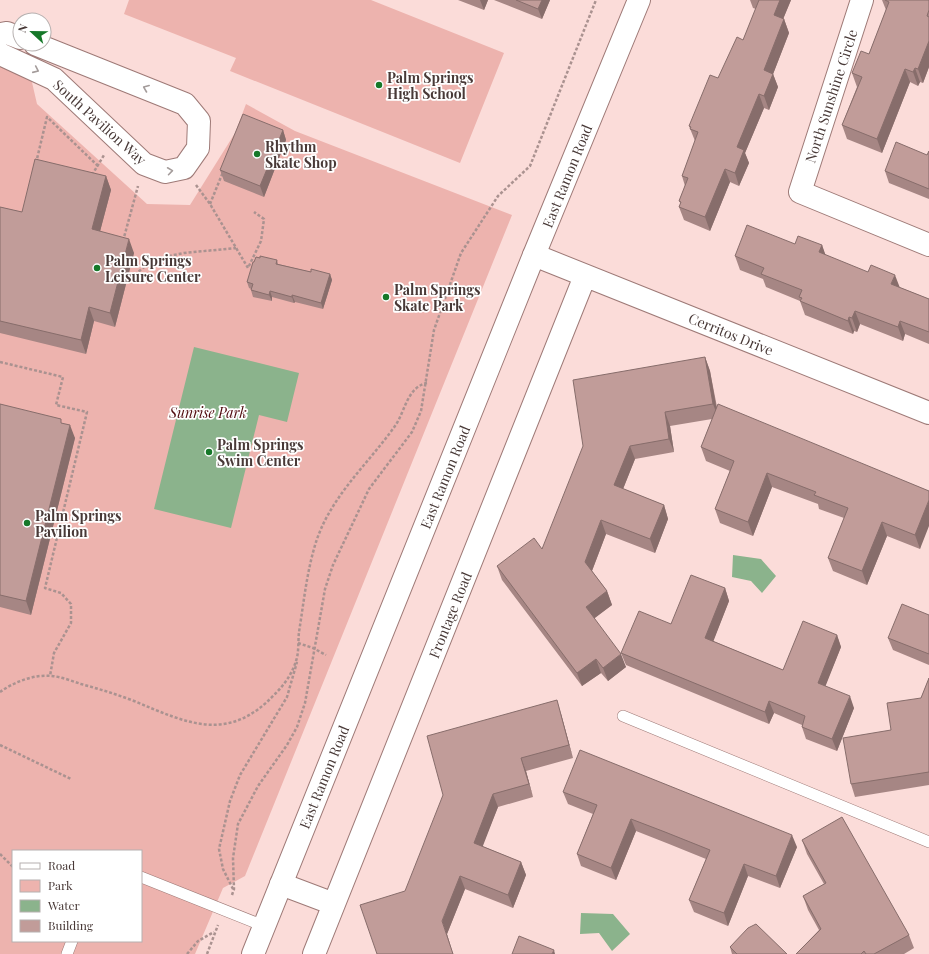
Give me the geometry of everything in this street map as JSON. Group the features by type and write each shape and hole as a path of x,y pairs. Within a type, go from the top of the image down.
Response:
{"street":[{"name":"East Ramon Road","path":"253,954 534,255 639,0"},
{"name":"North Sunshine Circle","path":"862,0 800,192 929,245"},
{"path":"0,34 6,33 12,35"},
{"name":"South Pavilion Way","path":"0,54 54,79 144,164 165,172 184,168 198,148 199,121 185,104 52,51"},
{"name":"Cerritos Drive","path":"534,255 929,413"},
{"name":"Frontage Road","path":"314,954 585,276"},
{"path":"281,884 334,904"}],"lane":[{"path":"623,716 929,842"},
{"path":"142,877 264,926"},
{"path":"67,954 72,942"}],"path":[{"path":"207,954 215,931 226,911 234,889 232,858 238,824 258,786 287,745 297,727 305,703 313,648 325,589 339,551 369,489 412,432 421,411 427,383 434,330 461,253 498,196 530,166 596,0"},
{"path":"35,167 47,117 98,166"},
{"path":"90,178 115,137"},
{"path":"123,242 144,164"},
{"path":"184,168 210,204 248,268 261,241 264,219 254,212"},
{"path":"210,204 224,169"},
{"path":"127,281 154,259 184,253 236,248"},
{"path":"0,362 63,378 56,404 87,412 45,588 61,593 72,604 71,623 54,653 50,676"},
{"path":"234,889 223,869 219,849 230,801 240,775 287,697 295,674 307,576 325,521 346,486 380,447 398,421 414,389 421,384 427,383"},
{"path":"298,643 313,648 326,655"},
{"path":"0,692 14,684 28,679 50,676 117,694 185,722 204,726 216,725 241,718 264,704 283,685 297,660"},
{"path":"0,746 71,778"},
{"path":"0,854 12,866"},
{"path":"187,954 198,941 215,931"}],"green space":[{"path":"129,0 371,0 504,53 460,163 230,71 236,58 124,14"},
{"name":"Sunrise Park","path":"0,65 31,78 37,104 147,204 190,205 235,133 246,104 295,131 512,215 245,876 223,888 195,954 0,954"}],"water":[{"path":"194,347 299,373 287,422 259,415 231,528 154,509"},
{"path":"733,555 761,559 776,576 762,593 751,581 732,577"},
{"path":"581,913 613,914 630,934 612,951 599,933 580,934"}],"building":[{"path":"516,0 542,0 538,9"},
{"path":"759,0 780,0 774,15 784,19 764,70 773,74 764,96 759,94 737,147 744,150 735,173 725,169 705,217 679,207 681,202 679,201 688,178 682,176 698,132 690,129 691,127 689,126 710,75 718,78 737,37 743,40"},
{"path":"885,0 929,0 929,10 927,16 929,17 929,41 918,69 915,68 913,72 905,69 877,139 842,125 862,77 852,73 861,51 869,54 889,2"},
{"path":"243,114 283,130 260,186 220,170"},
{"path":"896,142 927,155 929,151 929,189 885,171"},
{"name":"Palm Springs Leisure Center","path":"35,159 106,176 92,229 129,239 110,313 89,307 81,340 0,321 0,207 22,212"},
{"path":"747,225 795,244 798,236 822,245 819,252 868,272 871,265 895,275 891,284 929,299 929,332 900,321 898,327 855,311 852,318 849,317 848,321 800,301 802,298 799,297 802,290 761,274 764,268 735,256"},
{"path":"260,256 277,260 276,264 311,272 311,269 330,274 321,303 292,295 292,297 270,291 269,295 251,290 253,284 247,282 253,262 256,257 260,258"},
{"path":"705,357 713,404 665,412 669,439 630,446 614,485 664,505 650,539 601,520 585,562 607,591 586,607 621,654 603,668 596,659 577,673 497,566 534,538 542,549 583,446 573,380"},
{"name":"Palm Springs Pavilion","path":"0,404 61,419 61,423 70,425 26,601 0,595"},
{"path":"718,404 929,491 929,500 915,535 882,522 862,571 828,558 848,508 814,495 816,492 767,473 748,522 715,509 734,461 701,447"},
{"path":"691,575 725,588 705,638 783,670 803,621 837,635 818,683 850,696 832,739 802,727 805,716 769,701 765,712 621,653 639,611 671,624"},
{"path":"902,604 929,615 929,654 888,638"},
{"path":"929,678 929,772 851,784 843,738 891,730 887,703 921,698"},
{"path":"557,700 569,745 521,758 529,784 493,794 474,843 521,862 508,895 460,876 442,921 453,954 377,954 360,905 405,891 443,795 427,736"},
{"path":"580,750 792,835 776,876 744,864 724,913 689,900 710,850 631,819 611,868 577,854 597,805 563,792"},
{"path":"842,817 909,935 874,954 866,954 864,951 861,954 796,954 821,929 803,896 826,883 802,840"},
{"path":"756,924 787,954 737,954 730,947 748,928"},
{"path":"519,936 554,950 552,954 512,954"}],"place":[{"name":"Palm Springs High School","path":"379,85"},
{"name":"Rhythm Skate Shop","path":"257,154"},
{"name":"Palm Springs Leisure Center","path":"97,268"},
{"name":"Palm Springs Skate Park","path":"386,297"},
{"name":"Palm Springs Swim Center","path":"209,452"},
{"name":"Palm Springs Pavilion","path":"27,523"}]}
